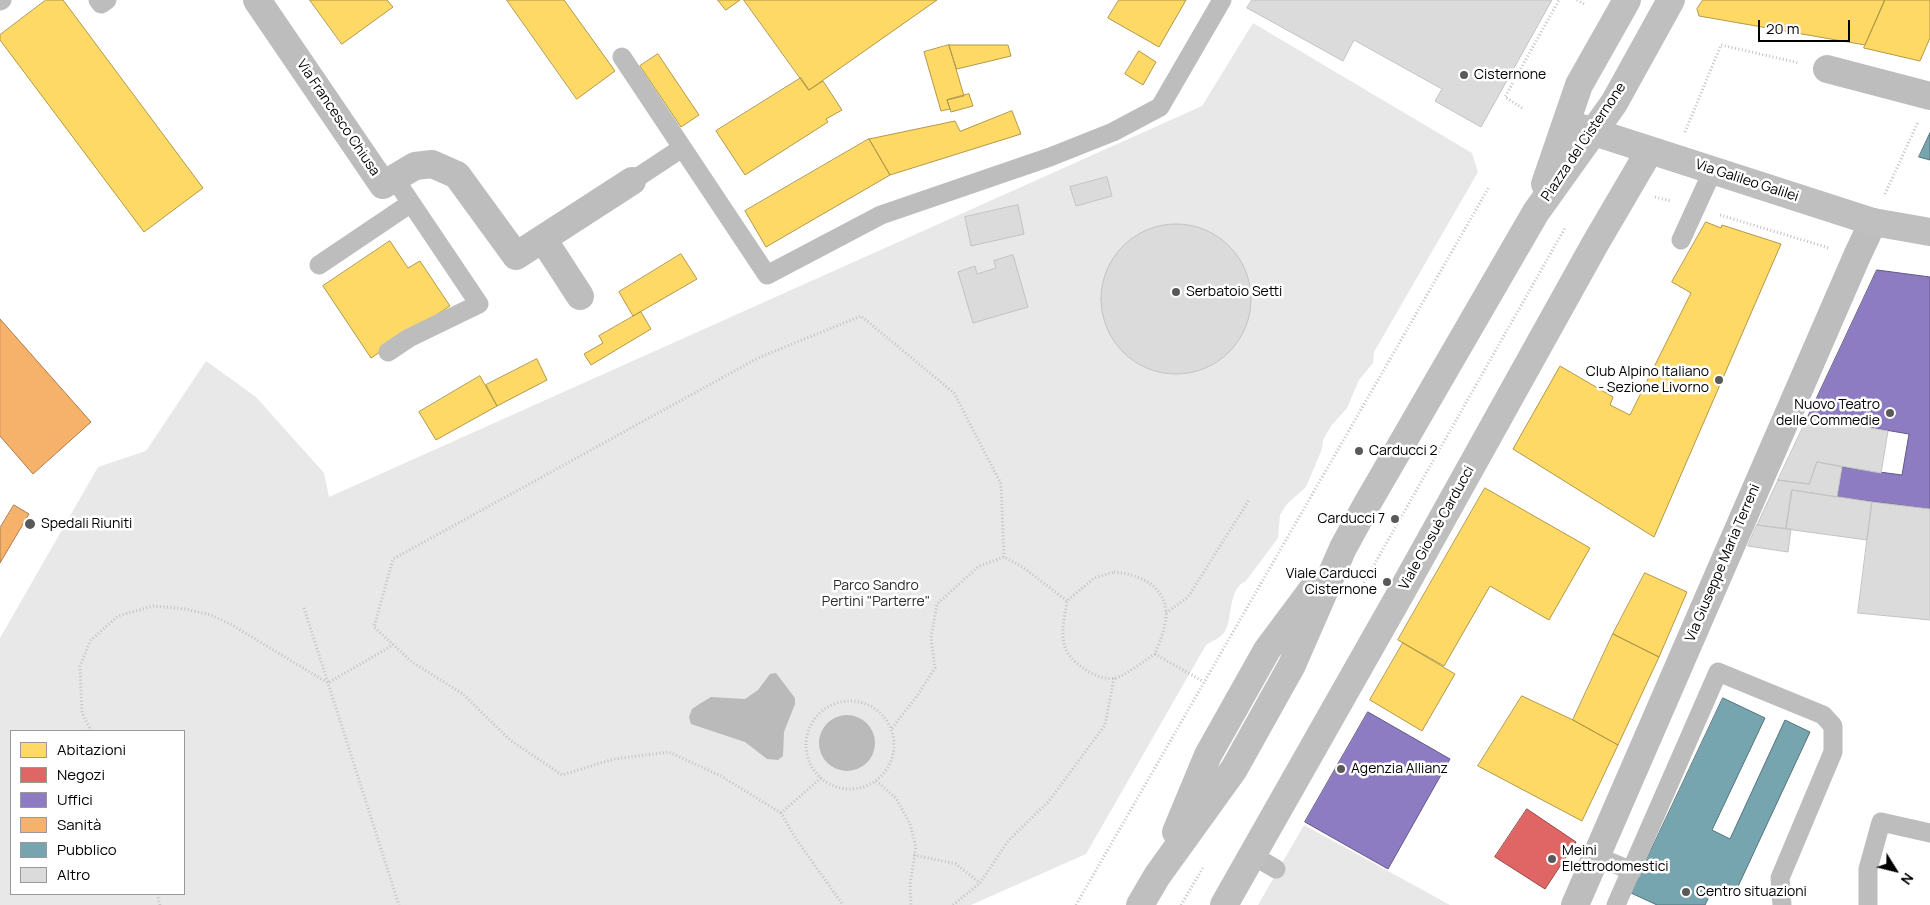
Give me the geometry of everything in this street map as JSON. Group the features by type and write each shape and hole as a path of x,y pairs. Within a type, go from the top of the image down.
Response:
{"main road":[{"name":"Piazza del Cisternone","path":"1536,212 1579,85 1627,0"},
{"name":"Piazza del Cisternone","path":"1536,212 1614,103 1671,0"},
{"name":"Via Galileo Galilei","path":"1566,123 1873,222 1930,232"},
{"name":"Viale Giosuè Carducci","path":"1224,905 1402,591 1590,252 1650,150"},
{"path":"1140,905 1157,876 1234,769 1292,665 1343,548 1536,212"}],"street":[{"name":"Via Francesco Chiusa","path":"257,0 383,185 415,166 432,164 457,175 516,256 632,182"},
{"path":"1827,69 1930,97"},
{"name":"Via Giuseppe Maria Terreni","path":"1575,905 1856,256 1873,222"},
{"path":"543,239 580,296"}],"lane":[{"path":"98,0 101,4 106,0"},
{"path":"622,57 766,275 881,215 1059,154 1113,132 1160,107 1222,0"},
{"path":"632,182 682,148"},
{"path":"1681,240 1713,170"},
{"path":"388,352 409,338 479,304 412,203 392,179"},
{"path":"319,265 412,203"},
{"path":"1616,905 1718,672 1823,715 1833,726 1833,752 1780,878 1782,905"},
{"path":"1868,905 1868,869 1881,822 1930,833"},
{"path":"1252,855 1276,869"},
{"path":"1596,856 1632,871"}],"path":[{"path":"1522,108 1505,98 1560,0"},
{"path":"1577,0 1584,4"},
{"path":"1684,132 1721,45 1827,69"},
{"path":"1891,182 1930,97"},
{"path":"1076,905 1489,187"},
{"path":"1652,196 1856,256"},
{"path":"1356,597 1565,228"},
{"path":"843,905 796,839 782,813 721,776 669,752 614,759 562,775 510,740 463,694 412,662 374,627 394,559 758,358 861,316 954,392 1002,484 1004,557"},
{"path":"1166,613 1188,597 1248,500"},
{"path":"892,728 917,696 934,668 932,638 938,604 979,566 1004,557 1024,568 1067,601"},
{"path":"1114,572 1131,573 1148,582 1161,594 1166,613 1155,654 1114,678 1097,677 1084,670 1065,649 1063,630 1067,601 1094,578 1114,572"},
{"path":"91,730 82,713 80,666 90,641 118,616 153,606 186,609 211,615 232,625 328,683"},
{"path":"304,608 399,905"},
{"path":"328,683 393,645"},
{"path":"1155,654 1204,682"},
{"path":"953,905 980,883 1008,841 1049,801 1105,725 1114,678"},
{"path":"845,700 860,701 873,706 884,716 892,728 895,740 894,752 885,773 865,787 842,789 831,785 811,767 806,753 806,738 811,725 819,713 831,704 845,700"},
{"path":"782,813 821,778"},
{"path":"876,781 896,798 910,824 916,847 910,884 911,905"},
{"path":"914,855 956,864 980,883"},
{"path":"1181,905 1206,862"}],"green space":[{"name":"Parco Sandro Pertini \"Parterre\"","path":"1253,23 1472,153 1478,172 1374,352 1373,363 1359,380 1347,408 1331,426 1323,440 1322,449 1306,487 1287,504 1280,515 1278,538 1246,581 1236,590 1225,631 1206,645 1086,854 971,905 0,905 0,638 98,467 146,451 206,361 256,397 324,473 329,497 1202,106"},
{"path":"1304,825 1450,905 1258,905"}],"shaded area":[{"path":"776,673 795,698 795,704 784,732 783,756 778,760 767,759 745,742 691,724 689,717 692,709 711,697 745,699 758,690 770,674"},
{"path":"847,715 858,717 867,723 873,732 875,743 873,754 867,763 858,769 847,771 836,769 827,763 821,754 819,743 821,732 827,723 836,717"}],"building: Abitazioni":[{"path":"46,0 63,0 203,188 144,232 0,40 0,35"},
{"path":"310,0 387,0 393,7 342,44"},
{"path":"507,0 564,0 615,71 577,99"},
{"path":"718,0 740,0 726,10"},
{"path":"744,0 937,0 809,90"},
{"path":"1119,0 1186,0 1159,47 1108,18"},
{"path":"1703,0 1885,0 1865,45 1699,16 1697,9"},
{"path":"1885,0 1930,0 1930,38 1920,61 1864,48"},
{"path":"949,45 1008,45 1011,56 957,69"},
{"path":"949,45 964,96 947,100 950,109 941,111 924,52"},
{"path":"1139,51 1156,62 1143,85 1125,74"},
{"path":"658,54 699,115 681,127 640,66"},
{"path":"801,78 809,90 823,81 842,110 826,119 828,122 745,175 716,131"},
{"path":"969,94 973,106 951,112 947,100"},
{"path":"1012,111 1021,134 890,175 869,139 955,121 960,131"},
{"path":"869,139 890,175 766,247 745,211"},
{"path":"1706,222 1721,228 1722,225 1781,244 1654,537 1513,449 1560,366 1613,397 1610,405 1630,415 1691,293 1672,282"},
{"path":"390,241 408,268 420,261 450,306 371,358 323,286"},
{"path":"681,254 697,279 633,316 619,292"},
{"path":"641,312 651,329 591,365 584,354 603,343 599,336"},
{"path":"537,359 547,380 497,406 486,385"},
{"path":"480,376 497,406 436,440 419,412"},
{"path":"1485,488 1590,548 1549,620 1490,586 1444,666 1398,640"},
{"path":"1645,573 1687,592 1659,657 1613,634"},
{"path":"1613,634 1659,657 1618,745 1573,720"},
{"path":"1403,643 1455,674 1422,731 1370,700"},
{"path":"1522,696 1573,720 1618,745 1582,821 1478,766"}],"building: Negozi":[{"path":"1527,809 1576,842 1545,889 1495,857"}],"building: Uffici":[{"path":"1877,270 1930,277 1930,509 1837,497 1842,467 1902,475 1909,434 1808,417"},
{"path":"1368,712 1450,759 1388,869 1305,822"}],"building: Sanità":[{"path":"0,319 91,422 33,474 0,436"},
{"path":"14,505 29,514 0,563 0,528"}],"building: Pubblico":[{"path":"1930,133 1930,160 1919,157"},
{"path":"1723,698 1765,718 1712,830 1730,839 1785,720 1810,732 1734,895 1715,885 1705,905 1657,905 1631,893"}],"building: Altro":[{"name":"Cisternone","path":"1252,0 1552,0 1481,127 1435,101 1442,89 1354,40 1343,61 1247,8"},
{"path":"1107,177 1112,196 1076,206 1070,187"},
{"path":"1018,205 1024,234 971,246 965,217"},
{"name":"Serbatoio Setti","path":"1176,224 1191,225 1205,229 1218,236 1229,246 1239,257 1246,270 1250,284 1250,314 1246,328 1239,341 1229,352 1218,362 1205,369 1191,373 1176,374 1161,373 1147,369 1134,362 1123,352 1113,341 1106,328 1102,314 1101,299 1102,284 1106,270 1113,257 1123,246 1134,236 1147,229 1161,225"},
{"path":"1013,255 1028,307 973,323 958,272 975,266 977,274 996,268 994,261"},
{"path":"1808,417 1888,431 1881,473 1817,462 1809,484 1778,480"},
{"path":"1817,462 1842,467 1837,497 1792,490 1786,529 1757,525 1778,480 1809,484"},
{"path":"1792,490 1872,502 1867,540 1786,529"},
{"path":"1872,502 1930,509 1930,620 1858,613"},
{"path":"1757,525 1791,529 1788,552 1748,546"}],"place":[{"name":"Cisternone","path":"1464,75"},
{"name":"Serbatoio Setti","path":"1176,292"},
{"name":"Club Alpino Italiano - Sezione Livorno","path":"1719,380"},
{"name":"Nuovo Teatro delle Commedie","path":"1890,413"},
{"name":"Carducci 2","path":"1359,451"},
{"name":"Carducci 7","path":"1395,519"},
{"name":"Spedali Riuniti","path":"30,524"},
{"name":"Viale Carducci Cisternone","path":"1387,582"},
{"name":"Agenzia Allianz","path":"1341,769"},
{"name":"Meini Elettrodomestici","path":"1552,859"},
{"name":"Centro situazioni","path":"1686,892"}]}
